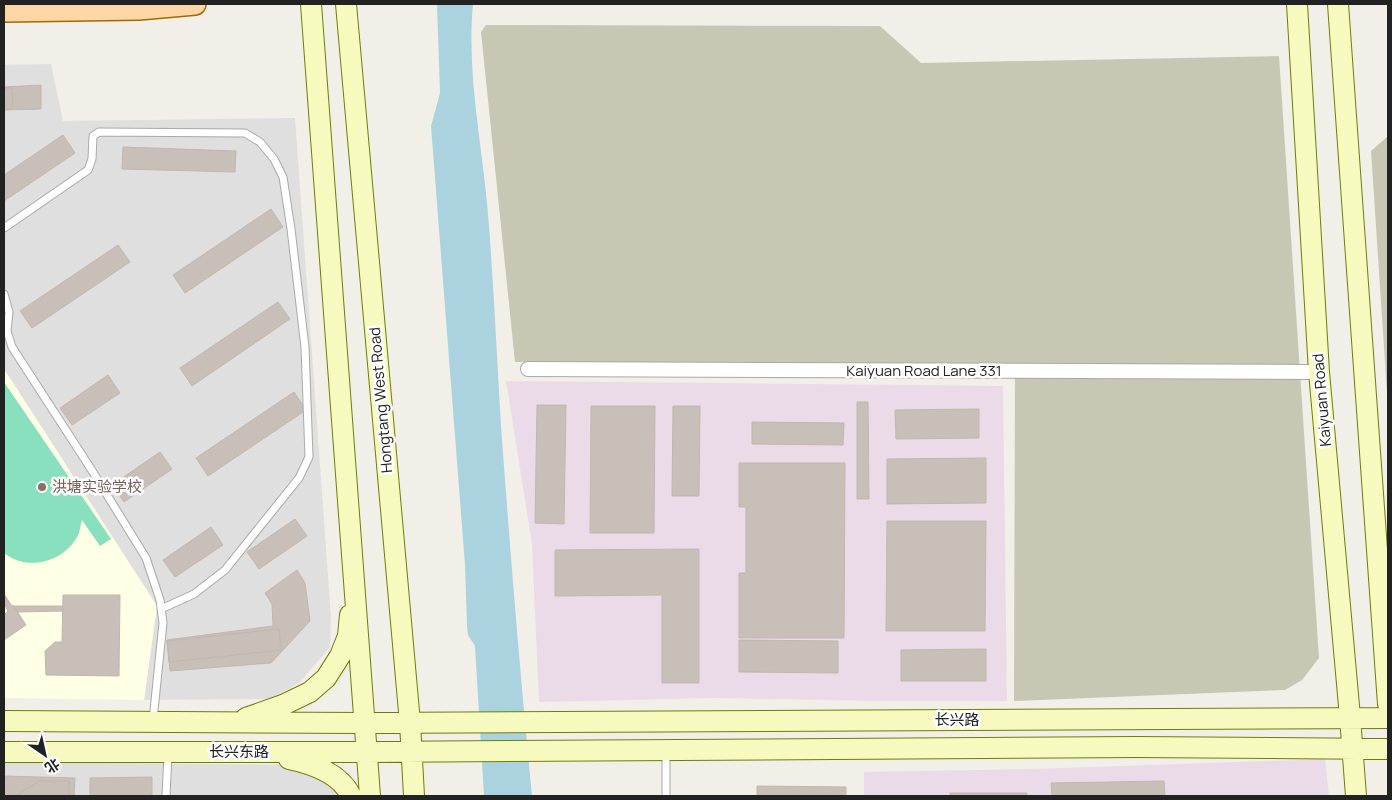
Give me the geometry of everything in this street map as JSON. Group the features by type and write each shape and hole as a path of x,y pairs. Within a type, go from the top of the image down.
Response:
{"main road":[{"path":"4,11 140,9 195,4"},
{"path":"311,4 370,796"},
{"name":"Hongtang West Road","path":"346,4 410,723 414,796"},
{"name":"Kaiyuan Road","path":"1297,4 1319,372 1356,796"},
{"path":"1338,4 1388,704"},
{"path":"233,722 283,705 310,692 326,678 340,656 348,636 354,576"},
{"name":"长兴路","path":"473,723 1388,718"},
{"name":"长兴东路","path":"4,721 473,723"},
{"name":"长兴路","path":"474,751 1127,747 1388,749"},
{"name":"长兴东路","path":"4,752 474,751"},
{"path":"257,752 308,763 330,773 348,789 351,796"}],"street":[{"name":"Kaiyuan Road Lane 331","path":"528,369 1319,372"}],"lane":[{"path":"4,228 88,170 92,160 93,136 99,132 245,133 260,142 274,159 282,177 291,229 305,347 309,457 299,478 248,544 225,570 194,594 161,609"},
{"path":"4,294 9,312 7,331 12,347 146,558 160,600 163,623 153,722"},
{"path":"666,750 666,796"},
{"path":"166,796 168,752"}],"shaded area":[{"path":"486,25 880,26 921,63 1279,56 1319,658 1302,680 1285,690 1014,701 1015,367 515,362 481,32"},
{"path":"51,64 63,121 295,118 331,618 330,647 300,682 271,699 144,700 157,606 4,369 4,65"},
{"path":"1388,136 1388,408 1371,151"},
{"name":"洪塘实验学校","path":"4,369 157,606 144,700 4,698"},
{"path":"506,381 1003,386 1007,701 715,698 539,702 532,544"},
{"path":"1325,759 1329,796 864,796 864,772 1033,769"},
{"path":"4,762 295,765 336,788 341,796 4,796"}],"green space":[{"path":"4,382 111,539 100,546 82,520 76,539 70,547 52,559 43,562 22,562 4,553"}],"water":[{"path":"437,4 473,4 471,32 476,115 487,198 504,472 532,796 484,796 475,646 468,635 467,627 465,565 431,126 440,93"}],"building":[{"path":"41,85 41,109 4,110 4,87"},
{"path":"4,88 12,88 13,109 4,109"},
{"path":"63,135 75,153 4,201 4,175"},
{"path":"123,147 236,151 235,172 122,169"},
{"path":"271,209 283,227 185,293 173,275"},
{"path":"118,245 130,262 32,328 20,311"},
{"path":"278,302 290,319 192,386 180,368"},
{"path":"108,375 120,393 72,425 60,408"},
{"path":"294,392 306,410 208,476 196,458"},
{"path":"857,402 868,402 869,499 857,499"},
{"path":"537,405 566,405 564,524 535,523"},
{"path":"591,406 655,406 654,533 590,533"},
{"path":"673,406 700,406 699,496 672,496"},
{"path":"979,409 979,438 896,439 895,410"},
{"path":"752,422 844,423 843,445 752,444"},
{"path":"160,452 172,469 124,502 112,485"},
{"path":"986,458 986,503 887,504 887,459"},
{"path":"739,463 845,463 844,638 739,638 739,573 746,573 746,507 739,507"},
{"path":"295,519 307,536 259,569 247,552"},
{"path":"887,521 986,521 985,631 886,631"},
{"path":"211,527 223,545 175,577 163,560"},
{"path":"699,549 699,683 662,683 662,595 555,596 555,550"},
{"path":"297,570 305,583 310,621 271,663 170,671 167,640 273,626 272,604 265,593"},
{"path":"4,594 26,625 4,640 4,615 8,611 4,604"},
{"path":"63,595 120,595 119,676 46,675 45,651 55,642 62,642"},
{"path":"14,606 63,606 63,611 18,612"},
{"path":"279,629 281,650 169,662 167,641"},
{"path":"739,640 838,641 838,673 739,672"},
{"path":"986,649 986,681 901,681 901,650"},
{"path":"4,776 75,778 74,796 4,796"},
{"path":"152,777 152,796 90,796 90,778"},
{"path":"39,781 69,781 69,796 16,796"},
{"path":"1164,781 1165,796 1052,796 1051,783"},
{"path":"757,786 846,787 846,796 757,796"},
{"path":"950,793 1027,793 1027,796 950,796"}],"place":[{"name":"洪塘实验学校","path":"42,487"}]}
